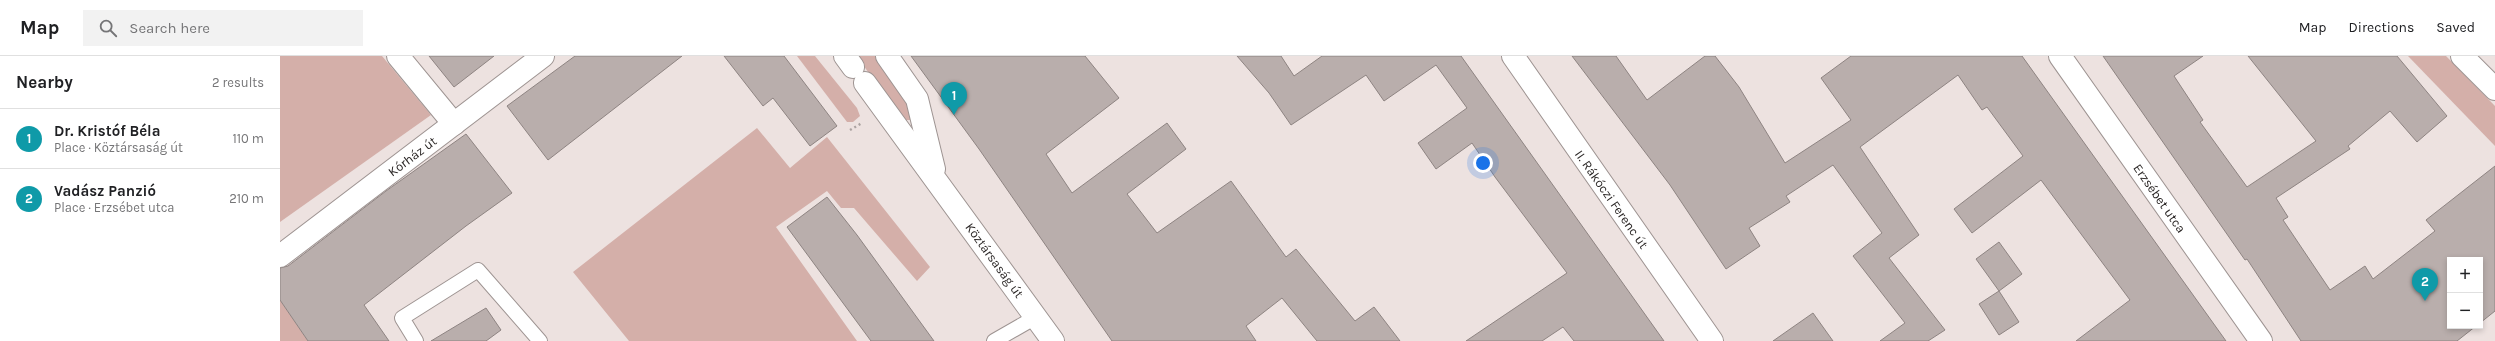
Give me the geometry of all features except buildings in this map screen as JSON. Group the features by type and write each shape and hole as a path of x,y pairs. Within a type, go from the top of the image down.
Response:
{"street":[{"path":"398,56 454,124"},
{"name":"Kórház út","path":"280,256 543,56"},
{"name":"Köztársaság út","path":"887,56 917,99 937,179"},
{"name":"II. Rákóczi Ferenc út","path":"1513,56 1712,341"},
{"name":"Erzsébet utca","path":"2060,56 2261,341"},
{"path":"2462,56 2495,89"},
{"name":"Köztársaság út","path":"855,69 937,179 1053,341"}],"lane":[{"path":"416,341 402,318 478,270 540,341"},
{"path":"994,341 1036,317"}],"shaded area":[{"path":"280,56 382,56 431,115 280,222"},
{"path":"797,56 815,56 857,108 860,116 853,122 847,122"},
{"path":"857,56 879,56 913,115 910,120 905,120 897,114"},
{"path":"2408,56 2446,56 2495,106 2495,146"},
{"path":"757,128 790,168 827,137 930,267 917,281 854,208 841,208 827,191 776,227 857,341 629,341 573,272"},
{"path":"280,300 308,341 280,341"}],"place":[{"name":"Dr. Kristóf Béla","path":"954,115"},
{"name":"Vadász Panzió","path":"2425,301"}]}
